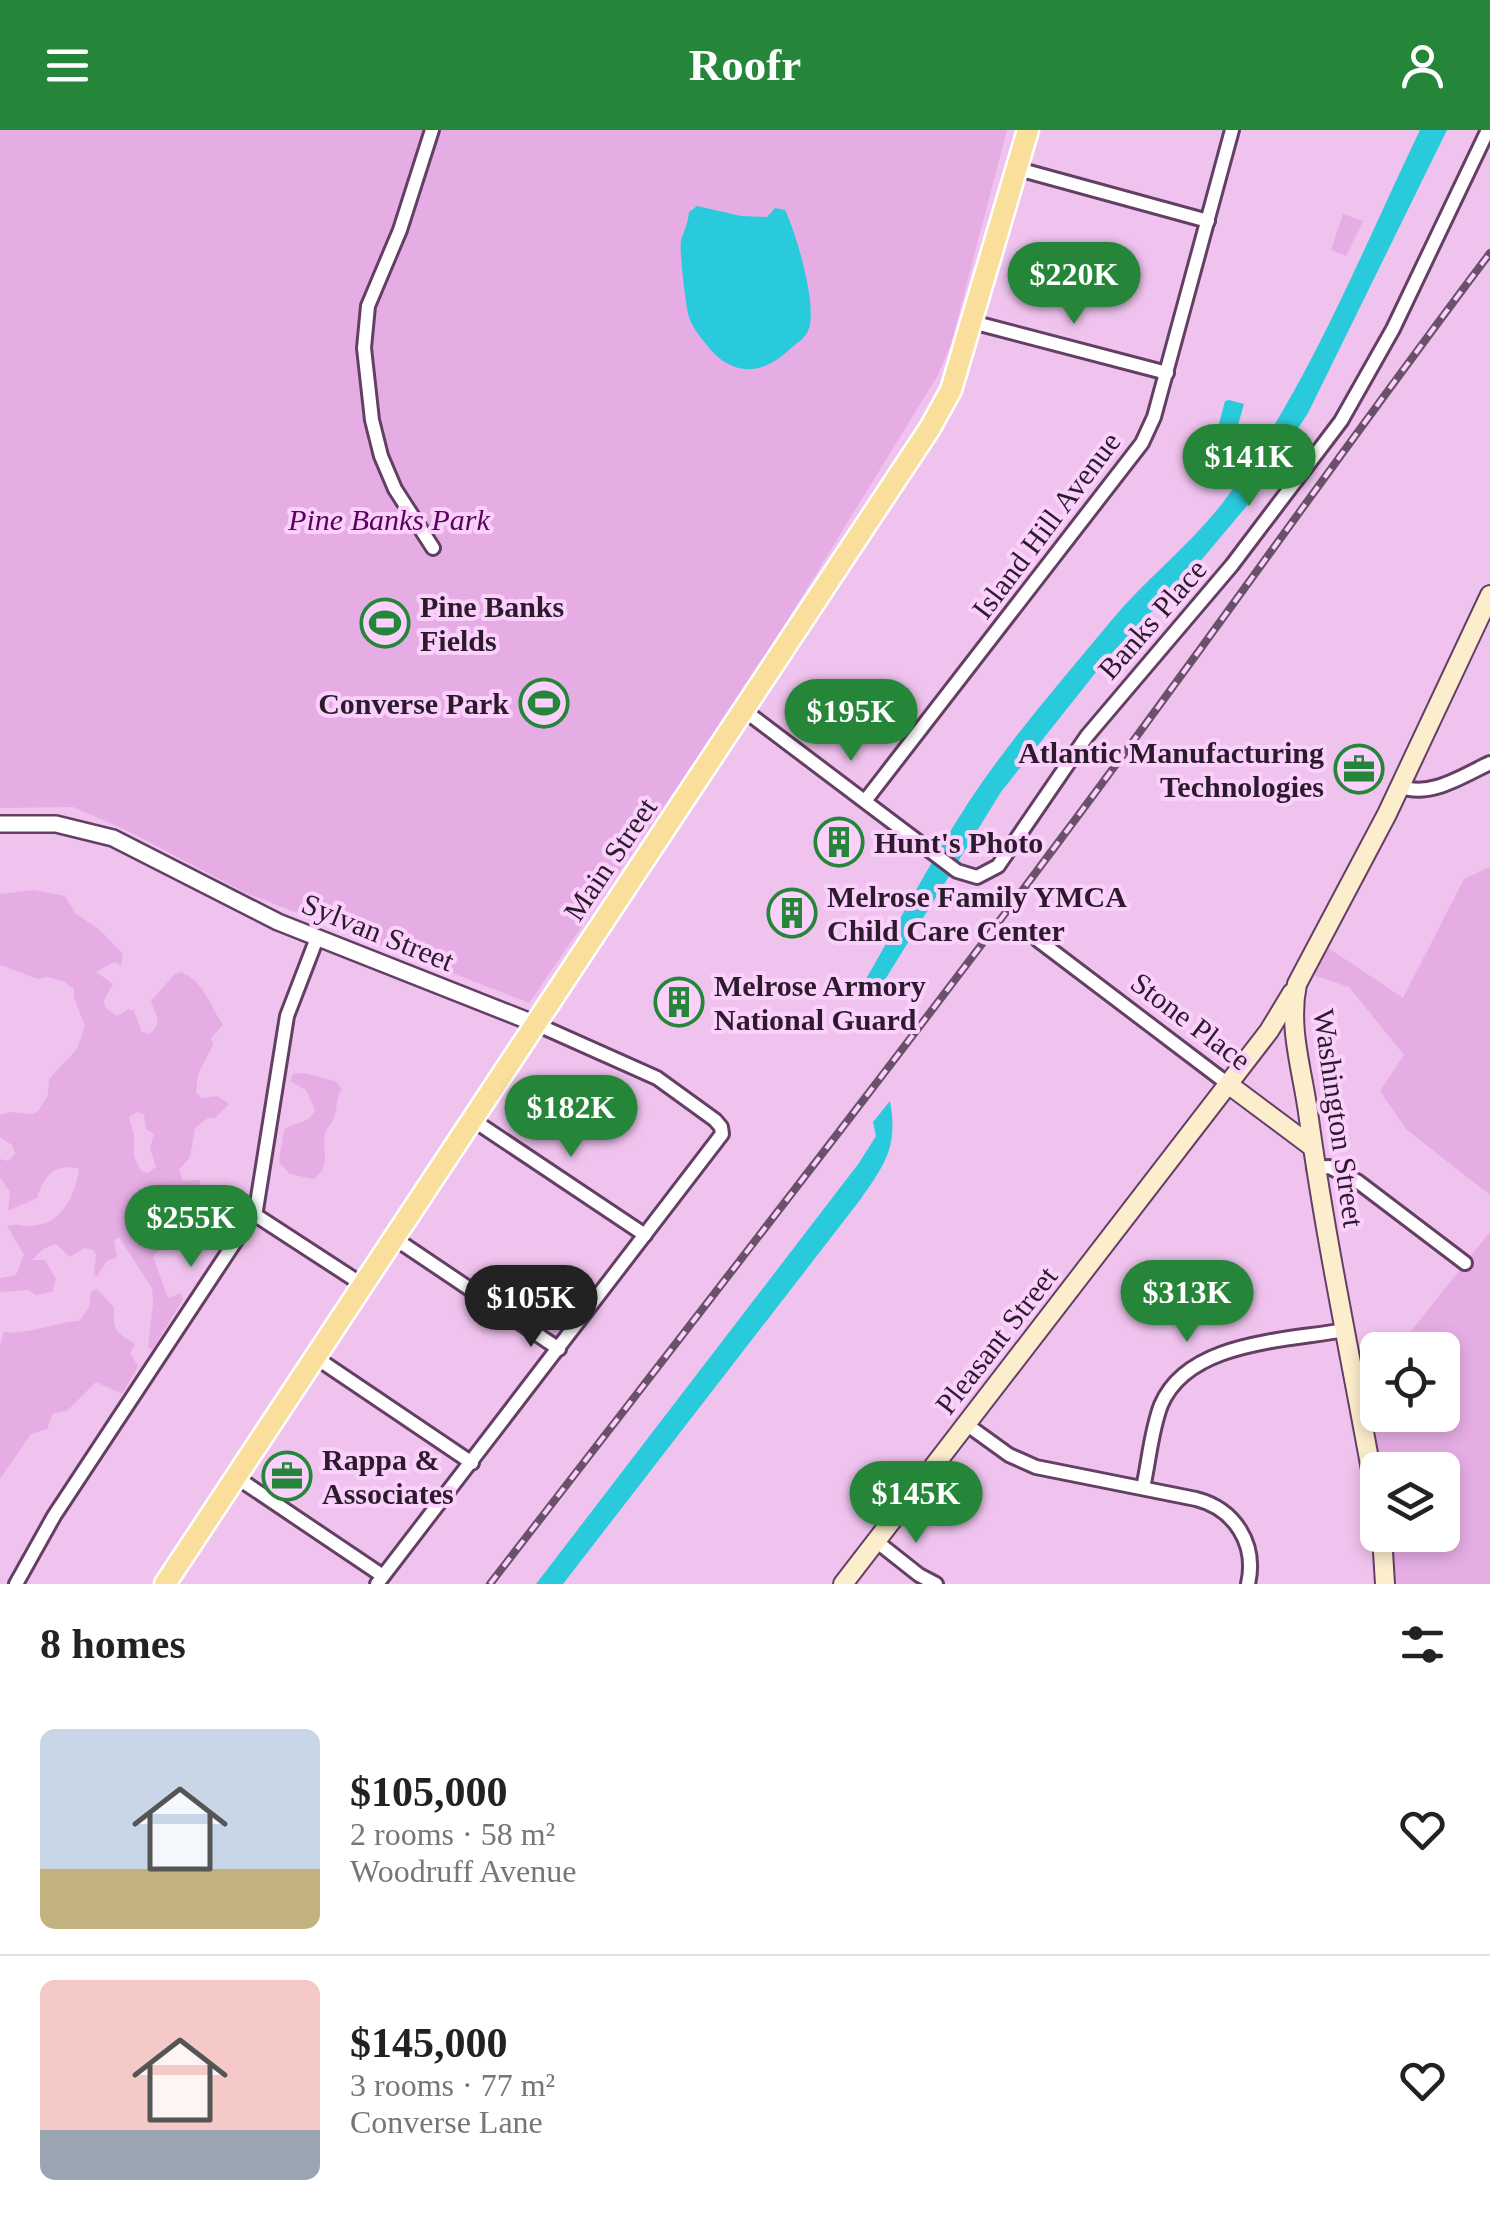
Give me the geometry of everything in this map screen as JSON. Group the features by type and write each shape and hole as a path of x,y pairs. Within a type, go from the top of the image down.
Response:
{"main road":[{"name":"Main Street","path":"165,1584 936,419 951,390 1028,130"},
{"name":"Washington Street","path":"1367,1452 1314,1168 1295,1043 1297,984 1400,786 1490,595"},
{"name":"Pleasant Street","path":"843,1584 1269,1031 1297,984"},
{"name":"Stone Place","path":"1228,1084 1311,1146"},
{"path":"1383,1552 1385,1584"}],"street":[{"path":"432,130 400,230 368,306 365,327 366,384 381,456 395,489 433,548"},
{"name":"Island Hill Avenue","path":"865,801 1142,444 1154,417 1232,130"},
{"name":"Banks Place","path":"745,711 957,871 977,877 998,866 1087,736 1232,565 1341,421 1393,329 1488,130"},
{"path":"1018,169 1208,221"},
{"path":"972,322 1166,373"},
{"path":"1400,786 1416,790 1434,787 1490,763"},
{"name":"Sylvan Street","path":"0,824 56,824 112,838 258,913 536,1024 656,1078 715,1120 722,1130 720,1139 645,1236"},
{"path":"16,1584 54,1516 254,1214 260,1197 288,1012 316,938"},
{"name":"Stone Place","path":"1038,940 1228,1084"},
{"path":"236,1477 380,1580 645,1236 473,1120"},
{"path":"1314,1168 1334,1168 1358,1181 1465,1263"},
{"path":"254,1214 363,1285"},
{"path":"394,1238 558,1349"},
{"path":"1144,1488 1161,1406 1176,1381 1190,1368 1225,1351 1345,1330"},
{"path":"315,1358 472,1463"},
{"path":"966,1424 1009,1455 1036,1467 1203,1500 1228,1514 1241,1530 1249,1550 1248,1584"},
{"path":"876,1541 936,1584"}],"green space":[{"name":"Pine Banks Park","path":"0,130 1007,130 951,344 938,375 749,683 529,1003 246,893 73,807 0,808"},
{"path":"1343,214 1363,221 1346,256 1331,250"},
{"path":"1490,867 1490,1195 1406,1129 1380,1091 1404,1055 1349,987 1313,975 1327,947 1403,998 1464,879"},
{"path":"34,890 65,896 76,914 100,930 123,954 121,966 114,962 96,972 113,984 104,1000 105,1007 117,1016 128,1009 134,1011 142,1032 149,1034 156,1025 151,1001 181,972 201,988 223,1025 211,1038 213,1045 198,1074 196,1093 202,1098 217,1096 229,1104 215,1118 208,1118 195,1128 190,1157 179,1170 183,1181 200,1180 200,1184 175,1230 153,1257 168,1298 181,1293 183,1299 152,1350 148,1346 152,1288 119,1237 114,1240 117,1257 107,1261 97,1276 93,1250 84,1248 70,1257 56,1244 43,1249 32,1260 45,1260 56,1279 52,1292 0,1292 0,1278 16,1275 24,1255 7,1226 41,1224 59,1215 70,1199 79,1169 63,1168 51,1173 37,1198 8,1211 10,1192 0,1177 0,1159 8,1161 15,1154 12,1145 0,1137 0,1115 33,1114 39,1110 48,1095 49,1079 77,1049 85,1026 74,989 65,982 48,977 38,979 0,965 0,894","holes":["138,1112 144,1115 146,1129 154,1134 150,1148 156,1167 147,1173 141,1171 134,1156 129,1117"]},
{"path":"293,1074 335,1081 342,1089 325,1134 324,1164 313,1179 290,1174 279,1162 284,1130 309,1118 315,1110 306,1090 290,1081"},
{"path":"1490,1232 1490,1584 1394,1584 1392,1552 1460,1552 1460,1452 1376,1452 1372,1432 1460,1432 1460,1332 1410,1332"},
{"path":"97,1289 114,1307 117,1330 135,1344 130,1353 138,1366 122,1394 96,1382 67,1411 53,1413 47,1429 31,1434 0,1479 0,1345 4,1332 79,1321 89,1308 91,1292"}],"water":[{"path":"1420,130 1447,130 1308,413 1251,501 1203,558 1108,657 1001,792 873,999 859,991 955,823 1003,754 1125,605 1217,510 1259,451 1310,362"},
{"path":"697,206 741,216 767,217 775,208 785,210 804,268 811,317 803,338 767,365 745,369 724,362 690,321 681,241 689,212"},
{"path":"1225,401 1244,404 1234,439 1216,435"},
{"path":"890,1101 892,1130 888,1154 860,1200 563,1584 536,1584 859,1163 876,1136 873,1122"}],"railway":[{"path":"490,1584 990,934 1490,253"}],"place":[{"name":"Pine Banks Fields","path":"385,623"},
{"name":"Converse Park","path":"544,703"},
{"name":"Atlantic Manufacturing Technologies","path":"1359,769"},
{"name":"Hunt's Photo","path":"839,842"},
{"name":"Melrose Family YMCA Child Care Center","path":"792,913"},
{"name":"Melrose Armory National Guard","path":"679,1002"},
{"name":"Rappa & Associates","path":"287,1476"}]}
